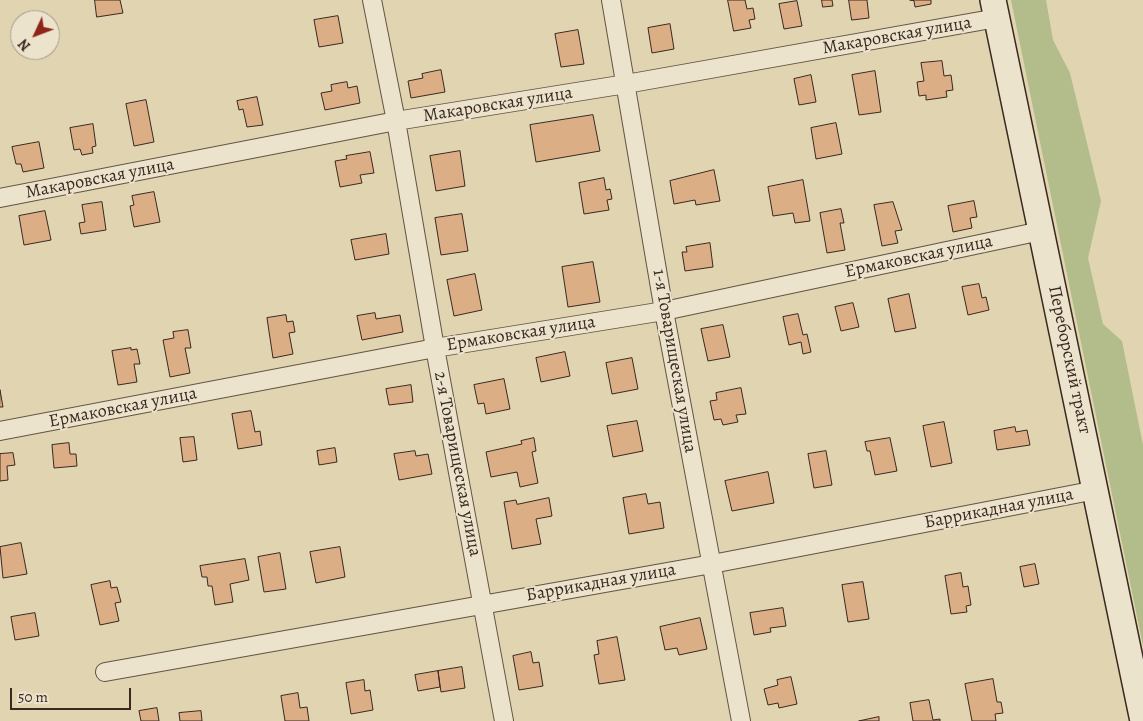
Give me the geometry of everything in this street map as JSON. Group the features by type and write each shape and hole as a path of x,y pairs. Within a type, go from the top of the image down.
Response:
{"main road":[{"name":"Переборский тракт","path":"995,9 1143,721"}],"street":[{"name":"2-я Товарищеская улица","path":"372,0 396,122 435,348 504,721"},
{"name":"1-я Товарищеская улица","path":"611,0 664,311 741,721"},
{"name":"Макаровская улица","path":"0,198 396,122 626,84 995,9"},
{"name":"Ермаковская улица","path":"0,431 435,348 664,311 1041,231"},
{"name":"Баррикадная улица","path":"106,672 712,564 1096,490"}],"green space":[{"path":"1011,0 1046,0 1053,40 1070,73 1101,201 1088,258 1103,324 1122,341 1143,445 1143,646"}],"building":[{"path":"95,0 120,0 123,13 97,17"},
{"path":"728,0 745,0 747,9 753,8 755,19 749,20 751,28 734,31"},
{"path":"822,0 832,0 833,6 823,7"},
{"path":"849,0 867,0 869,18 852,20"},
{"path":"910,0 931,0 931,4 915,7 914,1"},
{"path":"797,1 802,26 784,29 779,4"},
{"path":"338,16 343,43 319,47 314,20"},
{"path":"670,24 674,49 652,53 648,28"},
{"path":"578,30 584,64 561,67 555,34"},
{"path":"942,61 944,76 951,75 953,90 946,91 947,97 926,100 926,95 919,96 917,82 924,81 921,63"},
{"path":"441,70 445,92 411,98 408,81 423,78 422,74"},
{"path":"875,71 881,112 859,115 852,75"},
{"path":"811,75 816,102 799,105 794,79"},
{"path":"347,82 348,88 357,86 360,103 325,110 321,93 332,91 331,85"},
{"path":"257,97 263,125 247,127 243,109 239,110 237,101"},
{"path":"146,100 154,142 134,146 126,104"},
{"path":"593,115 600,151 536,162 530,125"},
{"path":"836,123 842,154 816,159 811,128"},
{"path":"93,124 96,146 92,147 93,153 82,155 80,149 74,150 70,128"},
{"path":"39,142 44,168 23,172 21,164 16,164 12,147"},
{"path":"460,151 465,186 436,191 430,156"},
{"path":"370,152 374,173 360,175 362,183 340,187 335,161 347,159 346,156"},
{"path":"714,170 720,201 696,205 695,200 674,204 670,181"},
{"path":"604,178 606,190 610,189 612,199 607,200 609,210 584,214 579,183"},
{"path":"803,180 810,221 795,223 793,213 773,216 768,187"},
{"path":"154,192 160,222 134,227 130,206 134,205 132,196"},
{"path":"974,201 977,217 970,218 972,228 953,232 948,206"},
{"path":"102,202 106,230 81,234 79,223 85,222 82,205"},
{"path":"893,202 902,230 895,231 898,243 882,246 874,205"},
{"path":"841,209 844,223 840,223 845,250 827,253 820,213"},
{"path":"45,211 51,240 24,245 19,216"},
{"path":"462,214 468,251 441,255 435,218"},
{"path":"386,234 389,254 355,260 351,240"},
{"path":"710,243 713,267 685,271 682,252 687,252 686,247"},
{"path":"593,262 600,302 568,307 562,267"},
{"path":"475,274 482,310 454,316 447,280"},
{"path":"979,284 982,298 986,297 989,310 968,315 962,287"},
{"path":"909,294 916,328 895,332 888,299"},
{"path":"853,303 859,327 841,331 835,307"},
{"path":"375,313 376,319 400,315 403,332 362,340 357,316"},
{"path":"798,314 803,335 807,334 811,352 803,354 801,342 789,345 783,317"},
{"path":"286,315 287,322 293,321 295,332 289,333 293,354 273,358 267,318"},
{"path":"723,325 730,357 708,361 701,329"},
{"path":"188,330 191,348 185,348 190,373 170,377 163,340 174,338 173,332"},
{"path":"131,348 131,350 137,349 140,364 134,364 137,382 118,385 112,351"},
{"path":"565,352 570,376 541,382 536,358"},
{"path":"632,358 638,389 612,394 606,363"},
{"path":"504,379 510,409 486,414 484,403 478,404 474,385"},
{"path":"411,385 413,402 389,405 386,389"},
{"path":"741,388 746,414 736,415 738,422 723,425 721,419 714,420 710,401 717,400 716,393"},
{"path":"0,390 3,407 0,407"},
{"path":"251,411 255,432 260,431 262,445 238,449 232,414"},
{"path":"637,421 643,451 613,457 607,426"},
{"path":"944,422 952,463 931,467 923,426"},
{"path":"1015,427 1016,432 1027,430 1030,445 997,450 994,431"},
{"path":"194,437 197,460 183,462 180,438"},
{"path":"534,438 536,451 532,452 538,483 520,487 517,472 491,477 486,452 522,444 521,441"},
{"path":"890,438 897,471 875,475 870,451 867,451 865,442"},
{"path":"69,443 70,454 76,454 77,466 54,468 52,445"},
{"path":"335,448 337,462 319,465 317,451"},
{"path":"415,451 416,456 428,454 432,474 399,480 394,454"},
{"path":"826,451 832,485 814,488 808,454"},
{"path":"13,453 15,465 7,466 8,480 0,481 0,454"},
{"path":"768,472 774,503 732,511 725,481"},
{"path":"646,494 648,504 660,502 664,528 629,534 623,498"},
{"path":"549,498 552,516 536,519 541,544 512,549 504,502 516,500 517,504"},
{"path":"21,543 27,574 3,578 0,547"},
{"path":"340,547 345,577 316,583 310,552"},
{"path":"280,553 286,589 264,592 258,557"},
{"path":"245,559 249,580 230,584 233,602 215,605 212,586 208,586 207,577 202,577 200,566"},
{"path":"1035,564 1039,584 1024,587 1020,567"},
{"path":"961,573 963,587 968,586 971,605 966,606 967,612 951,614 945,576"},
{"path":"110,581 111,588 117,587 121,602 115,603 119,621 100,625 91,585"},
{"path":"863,582 869,619 848,622 842,585"},
{"path":"783,608 786,626 770,628 771,632 754,635 750,613"},
{"path":"35,613 39,636 15,640 11,617"},
{"path":"700,618 707,649 679,655 677,648 665,650 660,627"},
{"path":"617,637 625,680 599,684 594,655 599,654 597,641"},
{"path":"531,652 533,663 539,662 543,686 519,690 513,656"},
{"path":"462,667 465,688 441,692 438,671"},
{"path":"438,671 440,687 418,691 415,675"},
{"path":"791,677 797,704 779,708 778,703 768,705 764,689 778,685 777,680"},
{"path":"993,679 997,702 1001,702 1003,713 995,714 996,721 972,721 965,684"},
{"path":"364,680 365,691 370,690 373,710 351,714 346,683"},
{"path":"298,693 300,708 307,707 309,721 285,721 281,696"},
{"path":"929,700 933,720 940,719 940,721 913,721 910,703"},
{"path":"157,708 159,721 141,721 139,711"},
{"path":"201,711 202,721 180,721 179,713"},
{"path":"879,717 879,721 859,721"}]}
